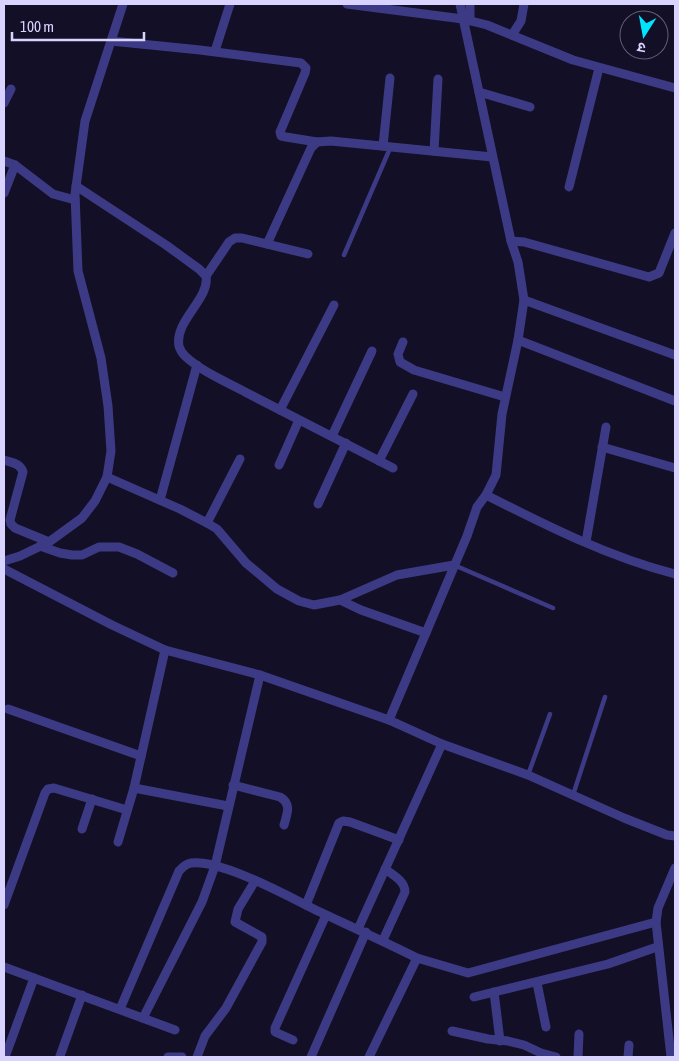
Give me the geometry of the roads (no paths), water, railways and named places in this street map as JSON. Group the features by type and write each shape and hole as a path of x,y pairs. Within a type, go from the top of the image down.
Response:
{"street":[{"path":"4,561 20,556 49,542 82,518 95,501 107,477 111,451 108,406 101,358 78,271 75,200 85,121 123,4"},
{"path":"215,52 230,4"},
{"path":"353,4 467,20 488,25 573,60 675,88"},
{"path":"389,720 477,506 486,495 496,475 502,414 518,340 524,300 518,262 511,241 492,157 467,20 460,4"},
{"path":"467,20 470,4"},
{"path":"512,35 521,21 524,4"},
{"path":"111,40 279,59 304,65 306,68 305,73 280,132 281,136 317,142 331,140 492,157"},
{"path":"569,187 599,68"},
{"path":"387,146 390,78"},
{"path":"434,151 438,79"},
{"path":"4,103 11,89"},
{"path":"479,92 530,107"},
{"path":"267,244 311,148 317,142"},
{"path":"4,161 15,165 53,194 75,200"},
{"path":"4,193 15,165"},
{"path":"76,186 166,245 206,276"},
{"path":"511,241 524,242 649,277 659,273 675,233"},
{"path":"308,254 242,238 235,238 229,242 206,276 205,287 179,336 180,350 197,365 298,420 393,468"},
{"path":"524,300 675,355"},
{"path":"280,410 334,305"},
{"path":"518,340 675,401"},
{"path":"403,342 398,354 400,362 414,370 506,397"},
{"path":"332,436 372,351"},
{"path":"160,500 197,365"},
{"path":"379,461 413,394"},
{"path":"278,465 298,420"},
{"path":"586,542 606,426"},
{"path":"318,504 346,443"},
{"path":"602,447 675,468"},
{"path":"207,523 240,459"},
{"path":"4,460 17,464 22,468 23,472 10,520 11,524 23,532 49,542"},
{"path":"107,477 160,500 217,529 246,563 276,590 314,605 340,600 397,576 454,565"},
{"path":"486,495 550,528 646,566 675,574"},
{"path":"40,546 72,555 82,555 99,547 120,547 173,573"},
{"path":"4,569 165,650 260,675 389,720 442,744 528,776 667,835 675,836"},
{"path":"340,600 361,610 426,633"},
{"path":"118,842 134,788 165,650"},
{"path":"143,1018 202,902 215,866 260,675"},
{"path":"8,709 141,756"},
{"path":"312,1057 385,868 442,744"},
{"path":"233,785 286,800 288,811 284,825"},
{"path":"4,905 48,789 54,788 128,810"},
{"path":"134,788 228,806"},
{"path":"82,829 92,799"},
{"path":"306,905 338,823 343,821 350,822 399,840"},
{"path":"120,1009 179,871 184,865 191,863 215,866 256,881 383,940 417,958 468,974 656,922"},
{"path":"383,940 405,892 405,886 402,882 385,868"},
{"path":"671,1057 657,947 656,922 658,908 675,868"},
{"path":"197,1057 205,1036 226,1008 262,942 262,938 235,922 238,909 256,881"},
{"path":"293,1040 277,1034 275,1028 326,915"},
{"path":"474,997 608,964 657,947"},
{"path":"369,1057 417,958"},
{"path":"4,967 175,1030"},
{"path":"5,1057 34,978"},
{"path":"537,983 546,1027"},
{"path":"494,992 500,1040"},
{"path":"60,1056 82,995"},
{"path":"452,1031 524,1045 541,1053 556,1057"},
{"path":"578,1057 579,1034"},
{"path":"628,1057 629,1045"},
{"path":"168,1057 182,1057"}],"lane":[{"path":"344,255 387,146"},
{"path":"454,565 553,608"},
{"path":"573,795 605,696"},
{"path":"528,776 550,714"}]}
